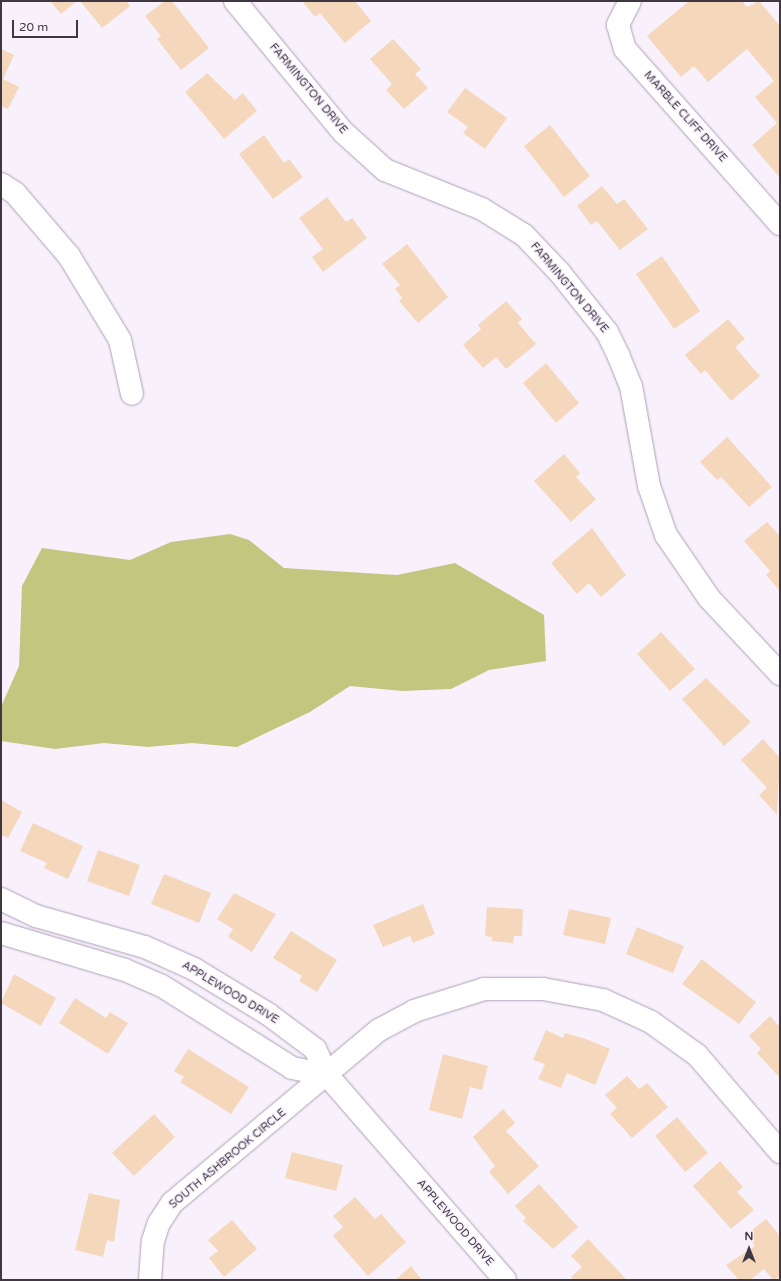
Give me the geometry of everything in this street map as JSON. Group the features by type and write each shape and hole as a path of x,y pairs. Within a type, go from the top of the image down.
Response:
{"street":[{"name":"FARMINGTON DRIVE","path":"235,1 343,132 385,170 482,209 524,235 583,302 607,332 631,386 649,486 666,535 709,598 780,674"},
{"name":"MARBLE CLIFF DRIVE","path":"630,1 618,25 625,49 780,224"},
{"path":"1,184 15,193 69,256 120,340 132,394"},
{"name":"APPLEWOOD DRIVE","path":"1,899 36,916 145,947 194,969 268,1014 315,1049 327,1075 505,1280"},
{"path":"1,933 125,970 162,986 292,1068 327,1075"},
{"name":"SOUTH ASHBROOK CIRCLE","path":"150,1280 153,1241 159,1222 172,1203 379,1030 414,1011 484,989 543,989 603,1000 675,1037 718,1077 780,1152"}],"green space":[{"path":"230,534 249,540 284,568 397,575 455,563 544,615 546,661 489,670 451,689 402,691 350,686 310,712 237,747 192,743 148,747 104,743 55,749 1,741 1,707 19,666 22,586 42,548 130,560 171,542"}],"building":[{"path":"50,1 77,1 61,14"},
{"path":"80,1 126,1 130,6 102,28"},
{"path":"165,1 172,1 209,48 181,70 157,39 161,36 145,16"},
{"path":"302,1 355,1 371,21 345,43 320,13 315,17"},
{"path":"689,1 742,1 747,7 759,1 780,26 780,178 752,145 777,123 755,97 774,81 747,49 708,82 694,66 681,77 647,36"},
{"path":"393,39 421,69 415,74 428,88 404,109 386,90 392,84 370,59"},
{"path":"1,49 14,55 3,79 19,87 8,109 1,106"},
{"path":"207,73 235,100 243,93 257,111 224,139 185,92"},
{"path":"465,88 507,118 485,149 463,133 468,127 447,112"},
{"path":"550,125 590,176 564,197 524,146"},
{"path":"264,135 284,163 289,159 303,177 273,199 239,154"},
{"path":"602,186 617,204 624,199 648,229 620,250 597,221 591,225 577,206"},
{"path":"327,197 346,222 352,218 367,238 323,272 312,257 323,249 299,218"},
{"path":"407,244 448,297 418,323 399,301 402,298 395,289 400,285 382,264"},
{"path":"662,256 700,311 674,329 636,274"},
{"path":"506,301 522,319 518,323 536,344 506,369 496,357 483,368 463,345 481,329 478,325"},
{"path":"728,319 745,339 735,347 760,376 731,401 705,370 701,374 685,355"},
{"path":"546,363 579,403 556,423 523,383"},
{"path":"727,437 772,487 749,507 721,477 717,480 700,462"},
{"path":"564,454 580,473 576,477 596,499 571,522 534,481"},
{"path":"767,522 780,536 780,591 766,575 770,571 744,541"},
{"path":"592,528 626,575 601,597 589,583 577,594 551,563"},
{"path":"661,632 695,669 670,691 637,654"},
{"path":"706,678 751,722 724,746 682,699"},
{"path":"763,739 780,758 777,815 759,795 767,788 741,760"},
{"path":"1,800 22,812 8,838 1,835"},
{"path":"33,823 83,846 68,879 44,868 47,863 20,851"},
{"path":"98,850 140,865 129,896 87,881"},
{"path":"164,874 211,893 199,923 151,904"},
{"path":"234,893 276,914 252,952 228,937 233,929 217,919"},
{"path":"423,904 435,934 413,943 410,936 383,947 373,925"},
{"path":"487,907 523,909 522,936 514,936 513,943 492,941 492,937 485,936"},
{"path":"569,909 611,918 605,944 563,935"},
{"path":"637,927 684,946 673,973 626,954"},
{"path":"291,931 337,960 317,992 299,981 302,976 273,958"},
{"path":"702,959 756,1002 739,1024 682,984"},
{"path":"14,974 56,998 41,1026 1,1003"},
{"path":"75,998 106,1018 110,1012 128,1023 108,1054 59,1023"},
{"path":"770,1016 780,1027 780,1078 757,1053 761,1049 749,1036"},
{"path":"546,1030 563,1038 565,1033 586,1039 610,1049 595,1085 567,1073 561,1088 538,1079 545,1064 533,1060"},
{"path":"188,1049 249,1087 231,1114 180,1082 184,1077 174,1071"},
{"path":"443,1054 488,1066 482,1090 470,1087 462,1119 429,1110"},
{"path":"627,1076 639,1089 647,1083 668,1107 632,1138 610,1114 617,1108 605,1095"},
{"path":"503,1109 515,1123 506,1131 539,1166 508,1194 489,1172 495,1166 473,1137"},
{"path":"154,1114 175,1137 134,1176 112,1153"},
{"path":"677,1117 708,1153 685,1172 655,1136"},
{"path":"292,1152 343,1165 336,1191 285,1178"},
{"path":"720,1161 743,1187 737,1192 754,1210 731,1229 693,1186"},
{"path":"539,1184 578,1227 553,1249 523,1221 526,1218 515,1206"},
{"path":"89,1193 120,1200 114,1242 107,1240 103,1257 75,1250"},
{"path":"355,1197 375,1219 381,1214 406,1242 368,1276 333,1236 343,1227 333,1216"},
{"path":"766,1219 780,1236 780,1277 773,1280 764,1269 750,1280 739,1280 726,1265 755,1246 746,1235"},
{"path":"232,1220 257,1249 224,1277 209,1258 218,1251 208,1240"},
{"path":"588,1239 627,1280 574,1280 571,1277 582,1267 571,1256"},
{"path":"411,1266 422,1280 395,1280"}]}
